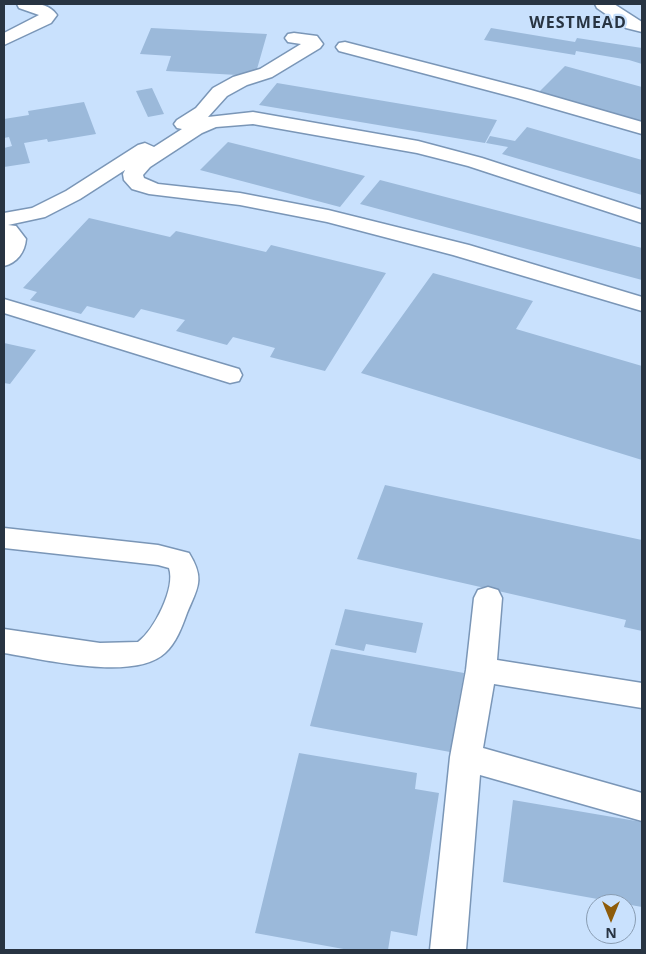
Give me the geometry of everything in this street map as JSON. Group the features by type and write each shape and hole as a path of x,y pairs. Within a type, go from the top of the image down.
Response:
{"lane":[{"path":"4,40 45,19 48,15 45,11 25,4"},
{"path":"603,4 632,24 642,27"},
{"path":"4,24 22,31"},
{"path":"4,219 38,213 73,196 203,112 220,92 240,81 266,73 314,44 311,40 294,38"},
{"path":"345,47 524,94 642,128"},
{"path":"642,217 475,162 418,147 253,118 212,122 196,129 143,163 133,174 134,180 139,185 156,190 240,199 328,216 461,250 642,304"},
{"path":"4,230 16,238 14,249 4,260"},
{"path":"4,306 230,375"},
{"path":"4,538 158,555 179,560 186,569 186,580 162,639 147,652 108,656 4,641"},
{"path":"448,950 466,757 481,670 488,598"},
{"path":"481,670 642,696"},
{"path":"466,757 642,806"}],"building":[{"path":"151,28 267,34 255,76 166,71 171,56 140,54"},
{"path":"491,28 575,42 577,38 642,48 642,64 576,51 575,55 484,40"},
{"path":"565,66 642,87 642,122 539,92"},
{"path":"277,83 497,120 485,143 259,105"},
{"path":"152,88 164,114 148,117 136,91"},
{"path":"84,102 96,134 48,142 47,139 24,143 30,163 4,167 4,148 12,146 9,137 4,138 4,119 29,115 28,111"},
{"path":"527,127 642,160 642,195 502,154 508,147 486,143 490,136 515,141"},
{"path":"228,142 365,176 340,207 200,170"},
{"path":"380,180 642,248 642,280 360,204"},
{"path":"89,218 170,237 176,231 266,252 271,245 386,273 325,371 270,357 275,348 233,337 227,345 176,331 185,320 141,309 134,318 87,306 81,314 30,300 37,292 23,288"},
{"path":"433,273 533,301 516,329 642,366 642,460 361,373"},
{"path":"4,343 36,350 10,384 4,383"},
{"path":"385,485 642,540 642,631 624,627 626,620 357,559"},
{"path":"345,609 423,623 416,653 366,644 364,651 335,645"},
{"path":"331,649 464,673 450,752 310,726"},
{"path":"299,753 417,773 415,789 439,793 417,936 391,931 388,950 349,950 255,933"},
{"path":"513,800 642,822 642,907 636,906 636,894 586,894 586,897 503,882"}],"district":[{"name":"WESTMEAD","path":"578,23"}]}
